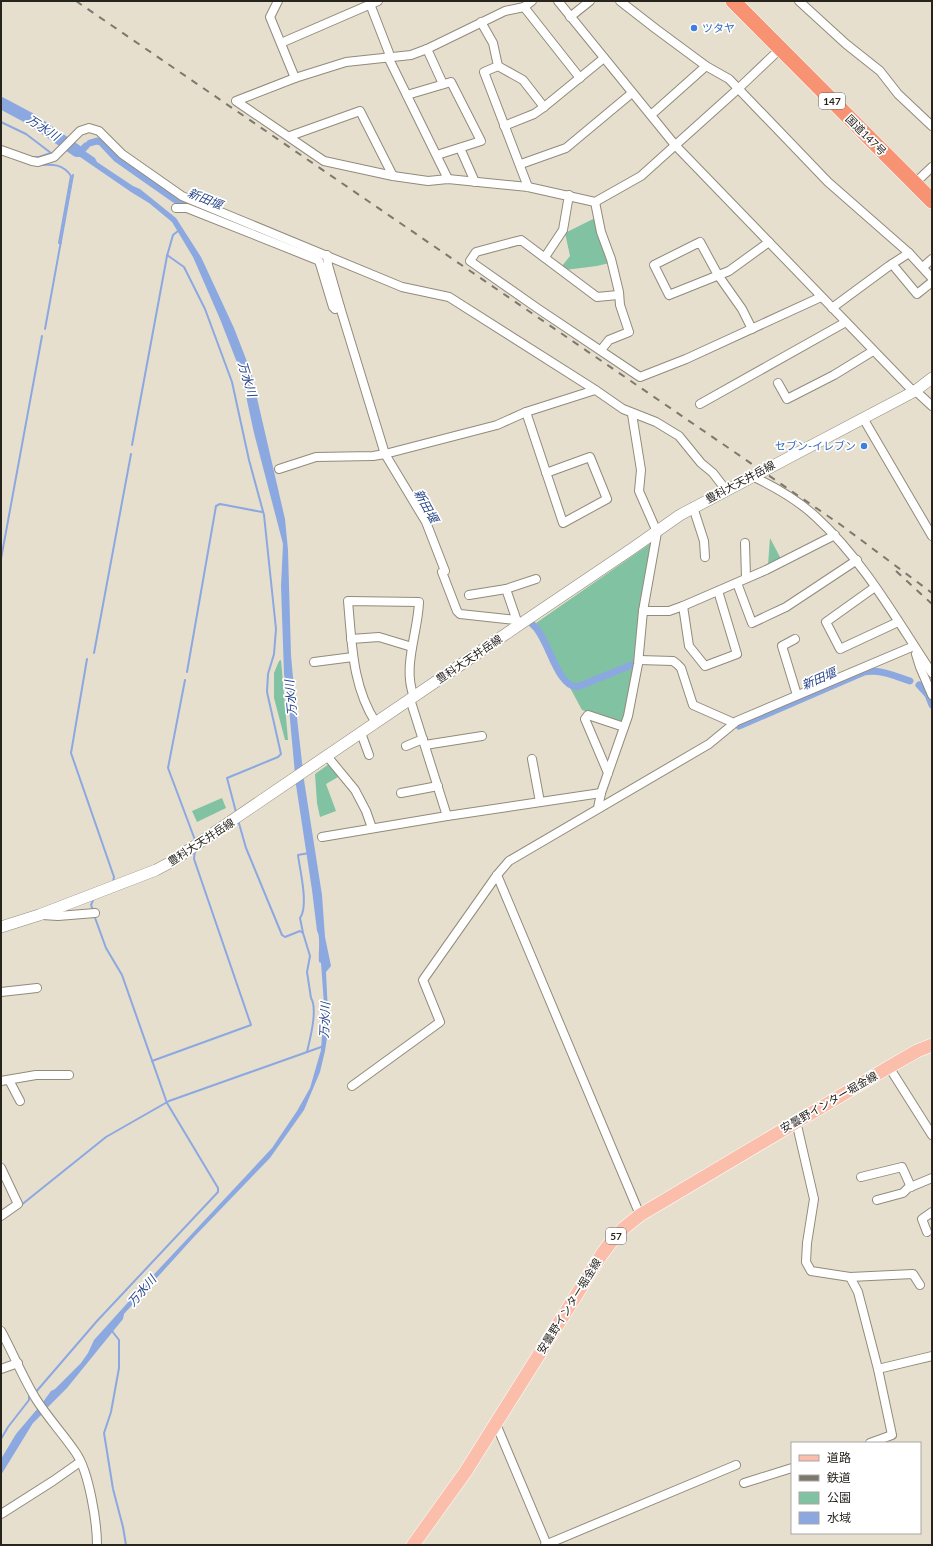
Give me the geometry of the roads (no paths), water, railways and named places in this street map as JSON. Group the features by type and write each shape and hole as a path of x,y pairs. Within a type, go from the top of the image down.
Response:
{"highway":[{"name":"国道147号","path":"733,1 932,201"}],"main road":[{"name":"豊科大天井岳線","path":"1,927 39,915 156,870 171,862 376,723 518,623 693,507 915,391 932,378"},
{"name":"安曇野インター堀金線","path":"413,1545 466,1471 602,1254 624,1228 640,1215 796,1121 917,1051 932,1045"}],"street":[{"path":"278,1 270,17 295,78"},
{"path":"532,1 524,7 505,11 427,49 411,55 346,62 295,78 236,101 290,136 324,161 393,176 428,181 448,179 528,186 595,202 641,176 780,49"},
{"path":"558,1 675,145 873,351 910,388 932,406"},
{"path":"570,17 590,1"},
{"path":"620,1 656,30 706,66 729,78 828,182 909,253 932,278"},
{"path":"799,1 846,44 880,71 898,94 932,126"},
{"path":"281,43 374,2 390,53 388,57 448,179"},
{"path":"524,7 580,78"},
{"path":"481,22 493,43 498,66 523,80 544,107"},
{"path":"427,49 443,84"},
{"path":"504,126 530,116 544,107 604,58"},
{"path":"498,66 484,72 504,126 521,164 528,186"},
{"path":"651,115 706,66"},
{"path":"407,94 450,82 481,141 437,155"},
{"path":"521,164 566,148 632,93"},
{"path":"290,136 360,111 393,176"},
{"path":"1,150 38,162 54,157 80,131 89,128 100,132 122,154 182,196 402,287 449,296 623,409 632,414 656,422 680,436 701,463 713,473 726,490"},
{"path":"460,148 475,182"},
{"path":"914,184 932,167"},
{"path":"545,257 563,230 569,195"},
{"path":"595,202 601,232 611,259 619,292 618,295 629,332 609,340 601,350"},
{"path":"176,208 187,208 315,259 324,266 340,307 385,454 426,522 445,571 442,572 457,611 460,614 518,623 506,589"},
{"path":"618,295 597,297 521,240 476,252 470,261 640,377 686,359 821,297"},
{"path":"752,329 742,310 718,275 700,242 654,265 669,295 718,275 729,271 769,242"},
{"path":"832,308 909,253"},
{"path":"324,266 327,255"},
{"path":"923,267 932,258"},
{"path":"892,264 917,294 932,282"},
{"path":"700,404 846,322"},
{"path":"778,383 787,398 834,374 873,351"},
{"path":"279,469 316,457 373,456 385,454 498,425 526,412 595,390"},
{"path":"526,412 546,473 563,523 607,499 590,457 546,473"},
{"path":"598,808 601,793 624,727 638,660 644,611 657,532 639,491 641,470 632,414"},
{"path":"863,418 932,536"},
{"path":"752,476 784,493 815,516 835,535 857,560 932,673"},
{"path":"693,507 704,541 705,557"},
{"path":"644,611 670,611 683,606 766,570 835,535"},
{"path":"745,543 746,578"},
{"path":"737,583 752,623 786,607 857,560"},
{"path":"469,595 506,589 536,579"},
{"path":"875,587 826,622 840,649 898,622"},
{"path":"683,606 689,646 705,666 737,654 718,591"},
{"path":"376,723 368,709 355,675 348,601 419,602 419,614 410,659 410,688 424,742 447,816"},
{"path":"351,639 379,637 412,647"},
{"path":"796,639 782,646 796,695"},
{"path":"914,646 920,667 932,695"},
{"path":"352,1086 440,1022 423,980 497,875 509,861 709,744 734,723 796,695 914,646"},
{"path":"314,662 353,657"},
{"path":"638,660 673,661 681,668 693,705 734,723"},
{"path":"608,773 585,719 588,715 624,727"},
{"path":"361,733 370,755"},
{"path":"406,746 424,742 482,736"},
{"path":"327,756 355,790 366,811 372,828"},
{"path":"532,759 540,802"},
{"path":"401,793 438,786"},
{"path":"322,837 447,816 601,793"},
{"path":"497,875 640,1215"},
{"path":"39,915 58,916 95,913"},
{"path":"1,992 37,988"},
{"path":"889,1067 932,1135"},
{"path":"20,1101 5,1080 36,1075 69,1075"},
{"path":"796,1121 814,1199 807,1244 806,1262 811,1271 850,1277 913,1274 920,1285"},
{"path":"861,1177 902,1167 911,1187"},
{"path":"1,1168 18,1204 1,1216"},
{"path":"877,1200 903,1193 911,1187 932,1178"},
{"path":"927,1232 922,1219 932,1212"},
{"path":"850,1277 858,1292 878,1369 892,1435 873,1442"},
{"path":"1,1331 36,1399 78,1455 87,1479 94,1507 97,1545"},
{"path":"878,1369 932,1356"},
{"path":"1,1369 18,1362"},
{"path":"496,1424 546,1545 736,1465"},
{"path":"2,1516 80,1462"},
{"path":"744,1483 791,1468"}],"water":[{"path":"73,143 95,158 97,162 140,189 176,218 201,257 234,328 251,372 285,519 288,550 291,655 295,700 304,780 322,895 325,937 331,966 326,972 328,1031 325,1051 320,1072 304,1110 270,1158 193,1238 124,1314 123,1319 67,1388 47,1408 43,1402 51,1391 55,1389 81,1363 94,1340 272,1148 297,1111 310,1088 321,1050 324,1004 321,963 319,962 319,937 296,785 289,709 284,674 281,586 283,544 254,433 243,373 236,360 193,257 172,222 149,203 67,148"},
{"path":"38,1408 42,1414 33,1423 1,1475 1,1459 16,1434"}],"waterway":[{"name":"万水川","path":"1,103 31,119 77,151"},
{"path":"1,122 26,134 51,153 34,157"},
{"name":"新田堰","path":"90,143 97,141 101,142 117,159 174,199 195,207"},
{"name":"新田堰","path":"79,153 86,146"},
{"path":"40,165 61,167 71,176 59,243 61,243"},
{"path":"45,329 73,175"},
{"path":"132,445 167,256 173,235 178,231"},
{"path":"167,255 184,267 205,309 232,382 249,460 264,515 276,629 274,654 268,674 267,692 281,754 278,757 227,778 236,812"},
{"path":"1,559 42,336"},
{"path":"94,653 131,454"},
{"path":"187,672 216,506 220,504 262,512"},
{"name":"新田堰","path":"533,625 543,639 563,678 570,684 577,687 634,664"},
{"path":"87,659 71,753 114,877 113,882"},
{"name":"新田堰","path":"739,726 864,672 882,672 910,681"},
{"path":"185,680 168,768 195,840"},
{"name":"新田堰","path":"919,685 928,695 932,705"},
{"path":"238,820 246,848 282,935 285,937 300,931 303,933 310,956 307,972 314,1016 307,1052"},
{"path":"152,1061 251,1025 194,859 195,850"},
{"path":"303,933 300,918 303,913 304,897 298,855 309,853"},
{"path":"93,910 91,905 94,898"},
{"path":"35,1393 97,1321 218,1192 218,1188 167,1103 122,975 106,948 94,915"},
{"path":"20,1206 106,1137 169,1101 324,1046"},
{"path":"112,1331 119,1340 119,1368 111,1412 104,1433 113,1489 126,1545"},
{"path":"1,1439 8,1427 29,1400 29,1393"}],"railway":[{"path":"76,1 841,525 932,593"},
{"path":"896,571 932,604"}],"place":[{"name":"ツタヤ","path":"694,28"},
{"name":"セブン-イレブン","path":"864,446"}]}
